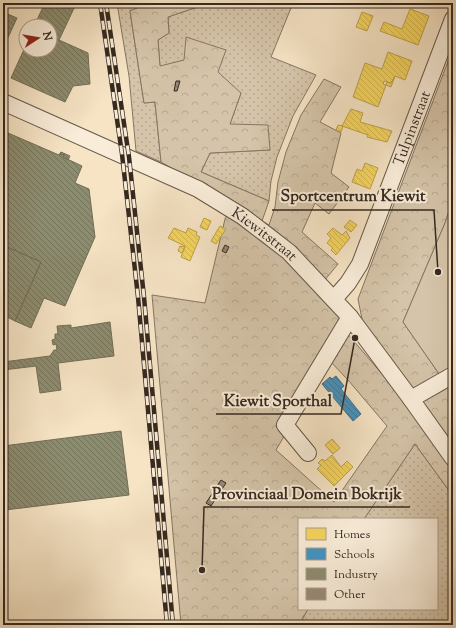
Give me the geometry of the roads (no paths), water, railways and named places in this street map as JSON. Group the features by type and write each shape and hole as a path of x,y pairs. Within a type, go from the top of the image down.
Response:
{"street":[{"name":"Tulpinstraat","path":"334,299 348,283 360,264 453,19"},
{"name":"Kiewitstraat","path":"3,102 198,189 242,216 267,234 289,252 350,317 453,458"},
{"path":"308,453 285,425 350,317"},
{"path":"411,399 453,375"}],"railway":[{"path":"100,3 122,154 138,297 167,625"},
{"path":"106,3 129,157 144,297 173,625"}],"place":[{"name":"Sportcentrum Kiewit","path":"438,272"},
{"name":"Kiewit Sporthal","path":"355,338"},
{"name":"Provinciaal Domein Bokrijk","path":"202,570"}]}
